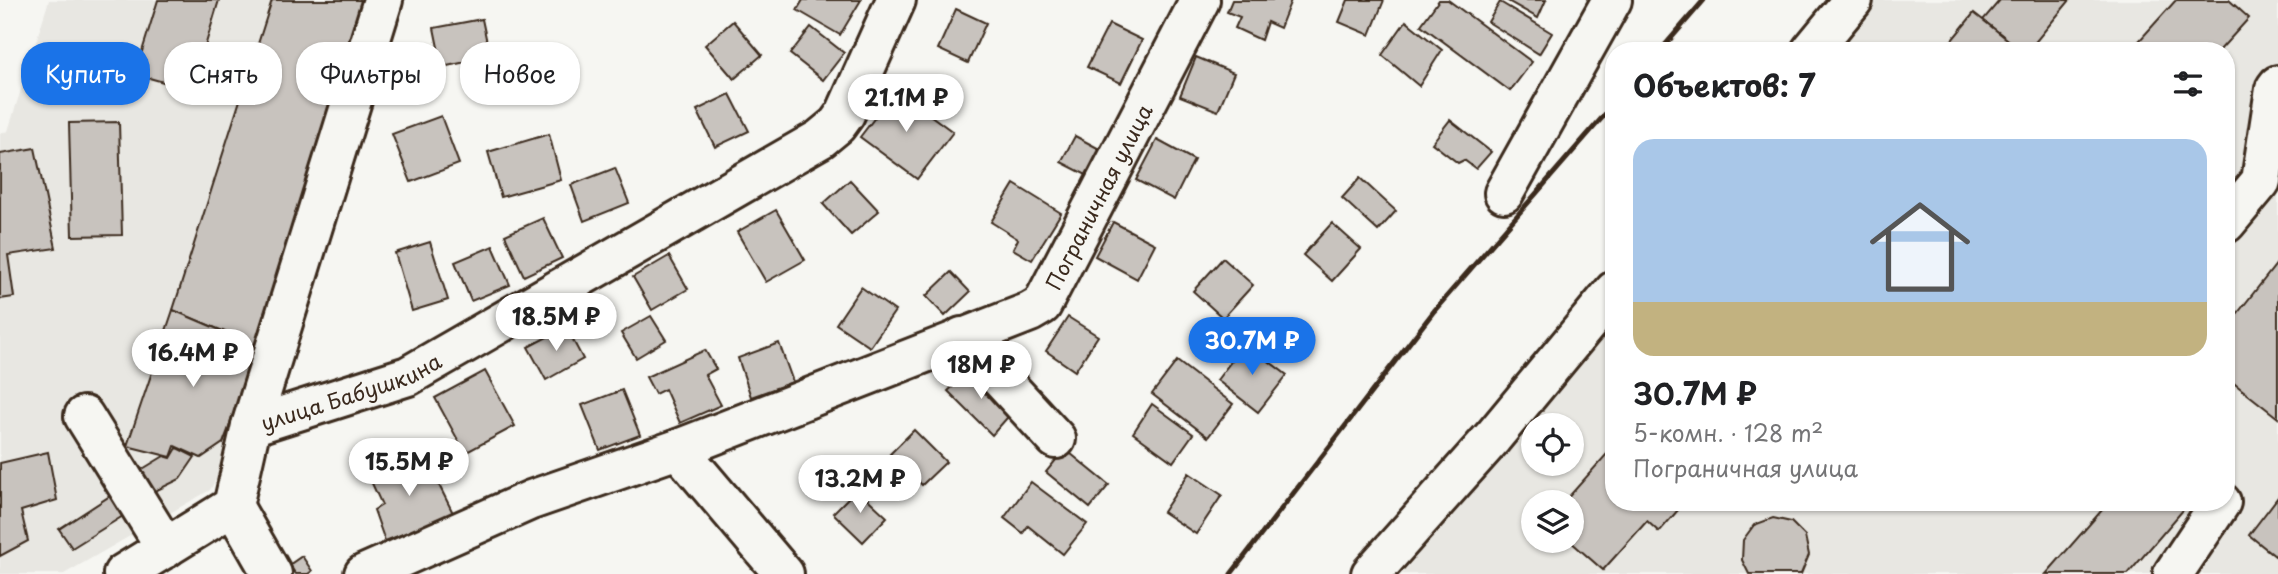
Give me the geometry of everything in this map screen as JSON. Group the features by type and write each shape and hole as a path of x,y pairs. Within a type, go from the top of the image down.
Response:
{"street":[{"path":"251,426 383,0"},
{"name":"улица Бабушкина","path":"233,506 251,426 408,376 820,139 837,125 845,114 896,0"},
{"name":"Пограничная улица","path":"364,574 531,500 678,449 1042,305 1200,0"},
{"path":"1504,192 1612,0"},
{"path":"1818,42 1853,0"},
{"path":"2235,212 2261,181 2275,89 2278,85"},
{"path":"1371,574 1493,437 1605,302"},
{"path":"962,338 1056,439"},
{"path":"84,416 166,548"},
{"path":"678,449 784,574"},
{"path":"123,574 233,506 272,574"},
{"path":"2173,574 2215,511"}],"shaded area":[{"path":"49,0 369,0 356,42 296,42 296,105 336,105 225,464 210,490 64,574 0,574 0,133 8,131 21,89 21,105 150,105 150,42 36,42"},
{"path":"1877,0 2278,0 2278,574 1402,574 1521,430 1521,476 1584,476 1584,413 1535,413 1605,329 1605,511 2235,511 2235,42 1842,42"}],"building":[{"path":"158,0 219,0 206,42 164,42 164,82 150,78 150,42 145,42"},
{"path":"272,0 369,0 356,42 296,42 296,105 336,105 260,347 173,310 238,105 282,105 282,42 259,42"},
{"path":"803,0 861,0 840,35 797,10"},
{"path":"1232,0 1291,0 1280,28 1267,22 1261,40 1235,28 1240,17 1227,12"},
{"path":"1348,0 1384,0 1370,35 1339,22"},
{"path":"1439,0 1448,0 1532,62 1510,91 1421,25"},
{"path":"1506,0 1546,0 1538,18"},
{"path":"2000,0 2070,0 2035,42 2011,42 1983,20"},
{"path":"2176,0 2229,0 2249,18 2227,42 2138,42"},
{"path":"1500,2 1552,33 1539,54 1488,22"},
{"path":"956,9 986,23 968,63 938,49"},
{"path":"1974,13 2011,42 1950,42"},
{"path":"482,19 487,42 460,42 460,63 446,66 446,42 437,42 434,28"},
{"path":"733,21 762,55 734,79 705,45"},
{"path":"1406,21 1442,50 1419,86 1382,55"},
{"path":"1109,24 1142,40 1121,83 1087,67"},
{"path":"811,27 844,53 823,80 790,54"},
{"path":"1196,57 1234,73 1218,111 1180,96"},
{"path":"896,90 953,132 917,179 860,137"},
{"path":"730,94 749,131 715,147 697,110"},
{"path":"441,116 459,164 411,182 392,134"},
{"path":"1450,120 1491,152 1476,169 1464,160 1458,163 1432,143"},
{"path":"119,122 122,235 72,236 69,123"},
{"path":"549,134 561,180 501,197 488,152"},
{"path":"1075,136 1107,153 1094,179 1061,162"},
{"path":"1157,140 1194,160 1174,200 1136,180"},
{"path":"35,148 56,248 8,255 14,297 0,299 0,154"},
{"path":"615,168 629,203 584,221 571,185"},
{"path":"1360,178 1396,211 1378,231 1342,198"},
{"path":"850,180 879,211 851,235 823,204"},
{"path":"1014,184 1061,213 1032,260 1013,249 1018,239 991,222"},
{"path":"776,210 805,260 766,282 737,232"},
{"path":"543,218 562,258 524,276 505,235"},
{"path":"1113,222 1155,244 1137,279 1095,256"},
{"path":"1332,223 1361,249 1332,281 1303,255"},
{"path":"430,242 448,300 412,311 395,253"},
{"path":"493,246 510,285 471,301 455,262"},
{"path":"669,256 688,289 652,310 633,277"},
{"path":"1223,258 1253,285 1223,318 1193,291"},
{"path":"2278,262 2278,418 2235,384 2235,317"},
{"path":"951,272 970,292 945,316 926,296"},
{"path":"861,287 895,311 870,347 836,324"},
{"path":"173,310 260,347 223,443 201,458 175,446 171,457 127,446"},
{"path":"651,316 666,340 636,358 621,333"},
{"path":"1068,317 1098,336 1075,371 1046,351"},
{"path":"566,327 583,359 546,380 528,347"},
{"path":"779,343 793,382 751,397 738,358"},
{"path":"1245,343 1287,375 1258,412 1217,380"},
{"path":"705,350 716,369 705,375 721,405 680,423 665,389 655,394 646,377"},
{"path":"1177,361 1233,404 1208,437 1152,394"},
{"path":"972,369 1014,410 992,435 948,391"},
{"path":"485,371 515,426 465,453 435,398"},
{"path":"622,390 640,435 600,450 582,405"},
{"path":"1152,404 1193,434 1173,462 1133,433"},
{"path":"914,430 946,462 922,485 890,454"},
{"path":"177,448 195,457 180,479 149,494 136,473 164,456 171,458"},
{"path":"1065,449 1109,485 1090,508 1046,472"},
{"path":"48,452 57,500 21,511 28,541 0,556 0,463"},
{"path":"423,453 454,515 385,541 374,510 382,505 370,479"},
{"path":"1605,456 1605,511 1677,511 1659,532 1647,521 1603,570 1584,553 1584,490 1575,490"},
{"path":"1189,473 1222,495 1196,534 1163,512"},
{"path":"1031,482 1087,524 1063,554 1028,526 1023,533 1004,518"},
{"path":"857,489 887,517 863,542 833,513"},
{"path":"110,496 123,516 72,548 59,529"},
{"path":"2278,497 2278,552 2275,556 2249,535"},
{"path":"2101,511 2182,511 2128,574 2046,574"},
{"path":"1773,518 1791,522 1805,536 1809,555 1801,574 1749,574 1742,560 1743,540 1754,525"},
{"path":"302,556 312,571 308,574 296,574 289,565"}],"railway":[{"path":"1668,42 1704,0"},
{"path":"1231,574 1434,311 1605,114"}]}
